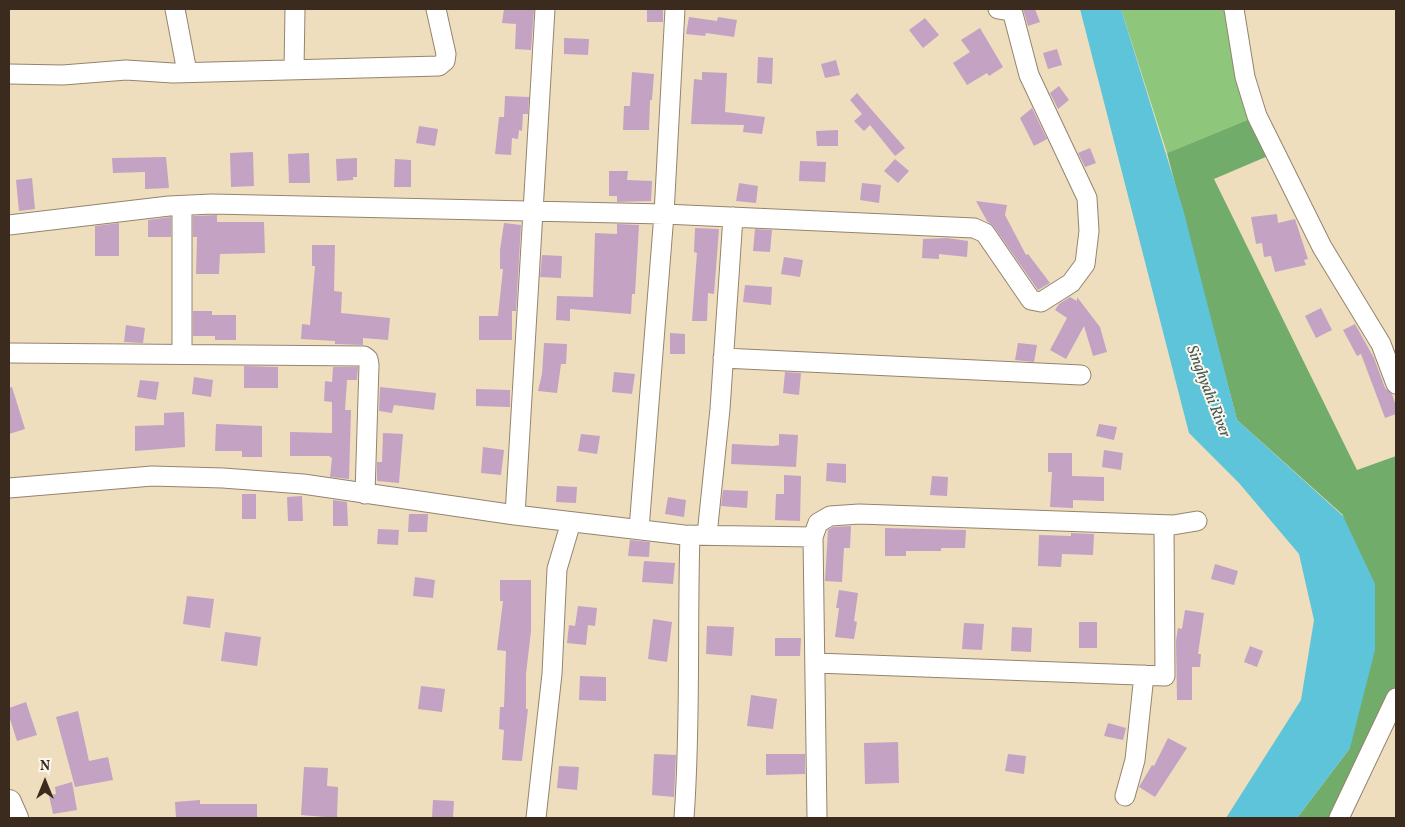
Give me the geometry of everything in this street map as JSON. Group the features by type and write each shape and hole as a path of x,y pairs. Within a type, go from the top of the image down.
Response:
{"street":[{"path":"175,9 187,72"},
{"path":"294,70 295,9"},
{"path":"9,74 63,75 126,70 187,72 439,66 445,61 446,54 436,9"},
{"path":"515,515 545,9"},
{"path":"639,529 664,214 675,9"},
{"path":"9,225 212,204 664,214 980,229 986,233 1034,302 1041,302 1071,283 1085,264 1090,231 1087,198 1029,75 1013,14 1010,11 998,9"},
{"path":"1234,9 1245,77 1257,116 1322,247 1381,344 1396,384"},
{"path":"182,206 182,352"},
{"path":"684,818 688,747 688,606 723,358 733,218"},
{"path":"9,353 182,352 367,357 369,364 365,494"},
{"path":"723,358 1081,375"},
{"path":"9,488 152,476 303,484 571,522 698,535 813,537"},
{"path":"817,818 813,537 818,523 830,516 859,514 1164,524 1197,521"},
{"path":"536,818 552,674 557,569 571,522"},
{"path":"816,663 1165,676 1164,524"},
{"path":"1125,796 1135,760 1144,676"},
{"path":"1339,818 1396,698"},
{"path":"9,802 16,818"}],"green space":[{"path":"1121,9 1234,9 1257,116 1167,153"},
{"path":"1257,116 1275,153 1214,179 1357,470 1396,456 1396,698 1339,818 1297,818 1350,748 1343,515 1237,420 1167,153"}],"water":[{"name":"Singhyahi River","path":"1080,9 1121,9 1183,209 1237,420 1343,516 1375,584 1375,650 1350,748 1297,818 1226,818 1301,700 1314,620 1299,554 1239,483 1189,433"}],"building":[{"path":"504,9 534,10 531,50 515,49 516,24 502,23"},
{"path":"647,9 663,9 663,22 647,22"},
{"path":"1023,9 1035,9 1040,22 1028,26"},
{"path":"689,17 717,21 718,17 737,20 734,37 706,33 705,36 686,34"},
{"path":"925,18 939,35 923,48 909,30"},
{"path":"980,28 1003,67 989,76 987,73 967,85 953,63 970,52 961,40"},
{"path":"564,38 589,39 588,55 564,54"},
{"path":"1057,49 1062,65 1048,69 1043,53"},
{"path":"758,57 773,58 772,84 757,83"},
{"path":"836,60 840,75 825,78 821,64"},
{"path":"632,72 654,74 652,100 650,100 649,130 623,130 624,106 630,106"},
{"path":"702,72 727,73 725,112 765,117 762,134 743,132 744,125 691,124 694,79 702,80"},
{"path":"1059,86 1069,100 1058,109 1050,93"},
{"path":"857,93 905,148 895,156 870,125 864,131 854,121 862,114 850,100"},
{"path":"505,96 529,97 528,114 523,114 522,131 519,130 518,139 512,138 511,155 495,154 499,117 504,117"},
{"path":"1032,108 1047,139 1034,146 1020,118"},
{"path":"419,126 438,129 435,146 416,143"},
{"path":"838,130 838,146 817,146 816,131"},
{"path":"1090,148 1096,163 1085,167 1078,153"},
{"path":"253,152 254,186 231,187 230,153"},
{"path":"309,153 310,183 289,183 288,154"},
{"path":"166,157 169,188 145,189 145,172 113,173 112,158"},
{"path":"357,158 357,177 353,177 353,180 337,181 336,159"},
{"path":"395,159 411,160 411,187 394,187"},
{"path":"895,159 909,171 898,183 884,171"},
{"path":"800,161 826,162 825,182 799,181"},
{"path":"609,171 628,171 627,180 652,181 651,201 617,202 617,196 609,196"},
{"path":"32,178 35,209 19,211 16,180"},
{"path":"739,183 758,186 756,203 736,201"},
{"path":"862,183 881,185 879,203 860,200"},
{"path":"976,201 1007,205 1005,215 1026,255 1028,254 1050,283 1038,290 994,227 987,221"},
{"path":"1277,214 1278,223 1295,219 1308,259 1304,260 1306,265 1275,272 1271,256 1264,257 1262,243 1256,244 1251,217"},
{"path":"217,215 217,222 264,222 265,253 220,254 219,274 196,274 197,237 193,237 193,216"},
{"path":"171,217 171,237 148,237 148,220"},
{"path":"119,223 119,256 95,256 95,226"},
{"path":"504,223 521,225 516,311 512,311 512,340 479,340 479,316 498,316 503,269 500,269 500,250"},
{"path":"617,224 639,225 635,294 632,294 631,314 570,309 570,321 556,320 557,296 593,297 595,233 617,234"},
{"path":"695,228 719,229 714,294 708,293 707,321 692,321 697,253 694,252"},
{"path":"755,229 772,230 770,252 753,251"},
{"path":"947,238 968,241 967,257 939,254 939,259 922,258 923,239"},
{"path":"312,245 335,245 334,291 342,292 341,313 390,318 388,340 363,338 363,345 335,344 335,341 301,339 302,324 310,325 315,266 312,266"},
{"path":"542,255 562,256 561,278 540,277"},
{"path":"784,257 803,260 800,277 781,274"},
{"path":"745,285 772,287 771,305 743,302"},
{"path":"1070,297 1077,301 1077,297 1100,327 1107,352 1093,356 1084,326 1066,359 1050,350 1067,318 1055,310 1059,304"},
{"path":"1321,308 1332,330 1316,338 1305,316"},
{"path":"193,311 212,311 212,315 236,315 236,340 215,340 215,336 193,336"},
{"path":"1355,324 1374,358 1385,388 1392,394 1396,406 1396,414 1385,418 1361,354 1357,356 1343,330"},
{"path":"126,325 145,328 143,343 124,342"},
{"path":"670,333 685,334 685,354 670,354"},
{"path":"544,343 567,344 566,364 561,364 557,393 538,391 542,374"},
{"path":"1018,343 1037,345 1034,362 1015,360"},
{"path":"244,366 278,367 278,388 244,388"},
{"path":"333,367 358,367 357,380 347,380 345,410 351,410 349,479 330,477 332,458 329,456 290,456 290,432 332,433 332,402 324,401 325,381 332,382"},
{"path":"614,372 635,374 632,394 612,392"},
{"path":"785,372 801,373 799,395 783,393"},
{"path":"194,377 213,380 211,397 192,394"},
{"path":"140,380 159,382 156,400 137,397"},
{"path":"12,387 25,429 9,434 9,388"},
{"path":"380,387 436,393 434,410 394,405 392,413 379,411"},
{"path":"476,389 510,390 510,407 476,406"},
{"path":"184,412 185,447 135,451 135,426 164,425 164,413"},
{"path":"216,424 262,426 262,457 242,457 242,451 215,451"},
{"path":"1099,424 1117,427 1114,440 1096,436"},
{"path":"383,433 403,434 399,483 377,481 377,462 382,462"},
{"path":"581,434 600,436 597,454 578,451"},
{"path":"779,434 798,435 796,467 731,464 732,444 779,445"},
{"path":"483,447 504,450 501,475 481,473"},
{"path":"1104,450 1123,453 1121,470 1102,467"},
{"path":"1048,453 1072,453 1072,476 1104,477 1104,501 1073,500 1073,508 1050,507 1052,472 1048,472"},
{"path":"827,463 846,464 846,483 826,481"},
{"path":"784,475 801,476 800,521 775,520 776,494 784,494"},
{"path":"932,476 948,477 947,496 930,495"},
{"path":"557,486 577,487 576,503 556,502"},
{"path":"723,490 748,491 747,508 721,506"},
{"path":"242,494 256,494 256,519 242,519"},
{"path":"302,496 303,521 288,521 287,497"},
{"path":"668,497 686,500 684,517 665,514"},
{"path":"333,500 347,502 348,526 333,526"},
{"path":"409,514 428,514 427,532 408,532"},
{"path":"851,526 850,548 844,548 842,582 825,581 828,530 833,527"},
{"path":"885,528 966,530 965,548 941,548 941,551 906,551 906,556 885,556"},
{"path":"378,529 399,530 398,545 377,544"},
{"path":"1071,533 1094,534 1093,555 1062,554 1061,567 1038,566 1039,535 1071,536"},
{"path":"630,540 650,542 649,557 628,556"},
{"path":"644,561 675,563 673,584 642,582"},
{"path":"1215,564 1238,571 1234,585 1211,579"},
{"path":"415,577 435,580 433,598 413,596"},
{"path":"500,580 531,580 531,631 526,674 526,709 528,709 522,761 502,760 504,730 499,729 500,707 504,707 506,651 497,650 503,601 500,601"},
{"path":"839,590 858,593 854,621 857,622 854,639 835,637 839,608 836,608"},
{"path":"187,596 214,599 210,628 183,624"},
{"path":"578,606 597,608 595,626 588,625 586,645 567,643 569,625 575,626"},
{"path":"1185,610 1204,613 1198,654 1201,654 1200,667 1192,667 1192,700 1177,700 1176,641 1178,628 1182,629"},
{"path":"653,619 672,622 667,662 648,659"},
{"path":"1079,622 1097,622 1097,648 1079,648"},
{"path":"964,623 984,624 982,650 962,649"},
{"path":"707,626 734,627 732,656 706,654"},
{"path":"1012,627 1032,628 1031,652 1011,651"},
{"path":"225,632 261,637 257,666 221,661"},
{"path":"775,638 801,638 800,656 775,656"},
{"path":"1250,646 1263,651 1257,667 1244,662"},
{"path":"580,676 606,677 606,701 579,700"},
{"path":"421,686 445,689 442,712 418,709"},
{"path":"751,695 777,699 773,729 747,726"},
{"path":"26,702 37,735 17,741 9,716 9,708"},
{"path":"78,711 89,761 108,757 113,780 75,787 56,717"},
{"path":"1108,723 1126,728 1123,740 1104,736"},
{"path":"1168,738 1187,748 1155,797 1139,787 1152,765 1154,766"},
{"path":"898,742 899,783 865,784 864,743"},
{"path":"654,754 676,755 674,797 652,795"},
{"path":"766,754 805,754 805,774 766,775"},
{"path":"1008,754 1026,756 1024,774 1005,771"},
{"path":"559,766 579,767 577,790 557,788"},
{"path":"304,767 328,768 327,786 338,787 337,818 301,815"},
{"path":"72,782 77,810 53,814 49,795 56,794 55,787"},
{"path":"200,800 200,804 257,804 257,818 176,818 175,802"},
{"path":"433,800 454,801 453,818 432,818"}]}
